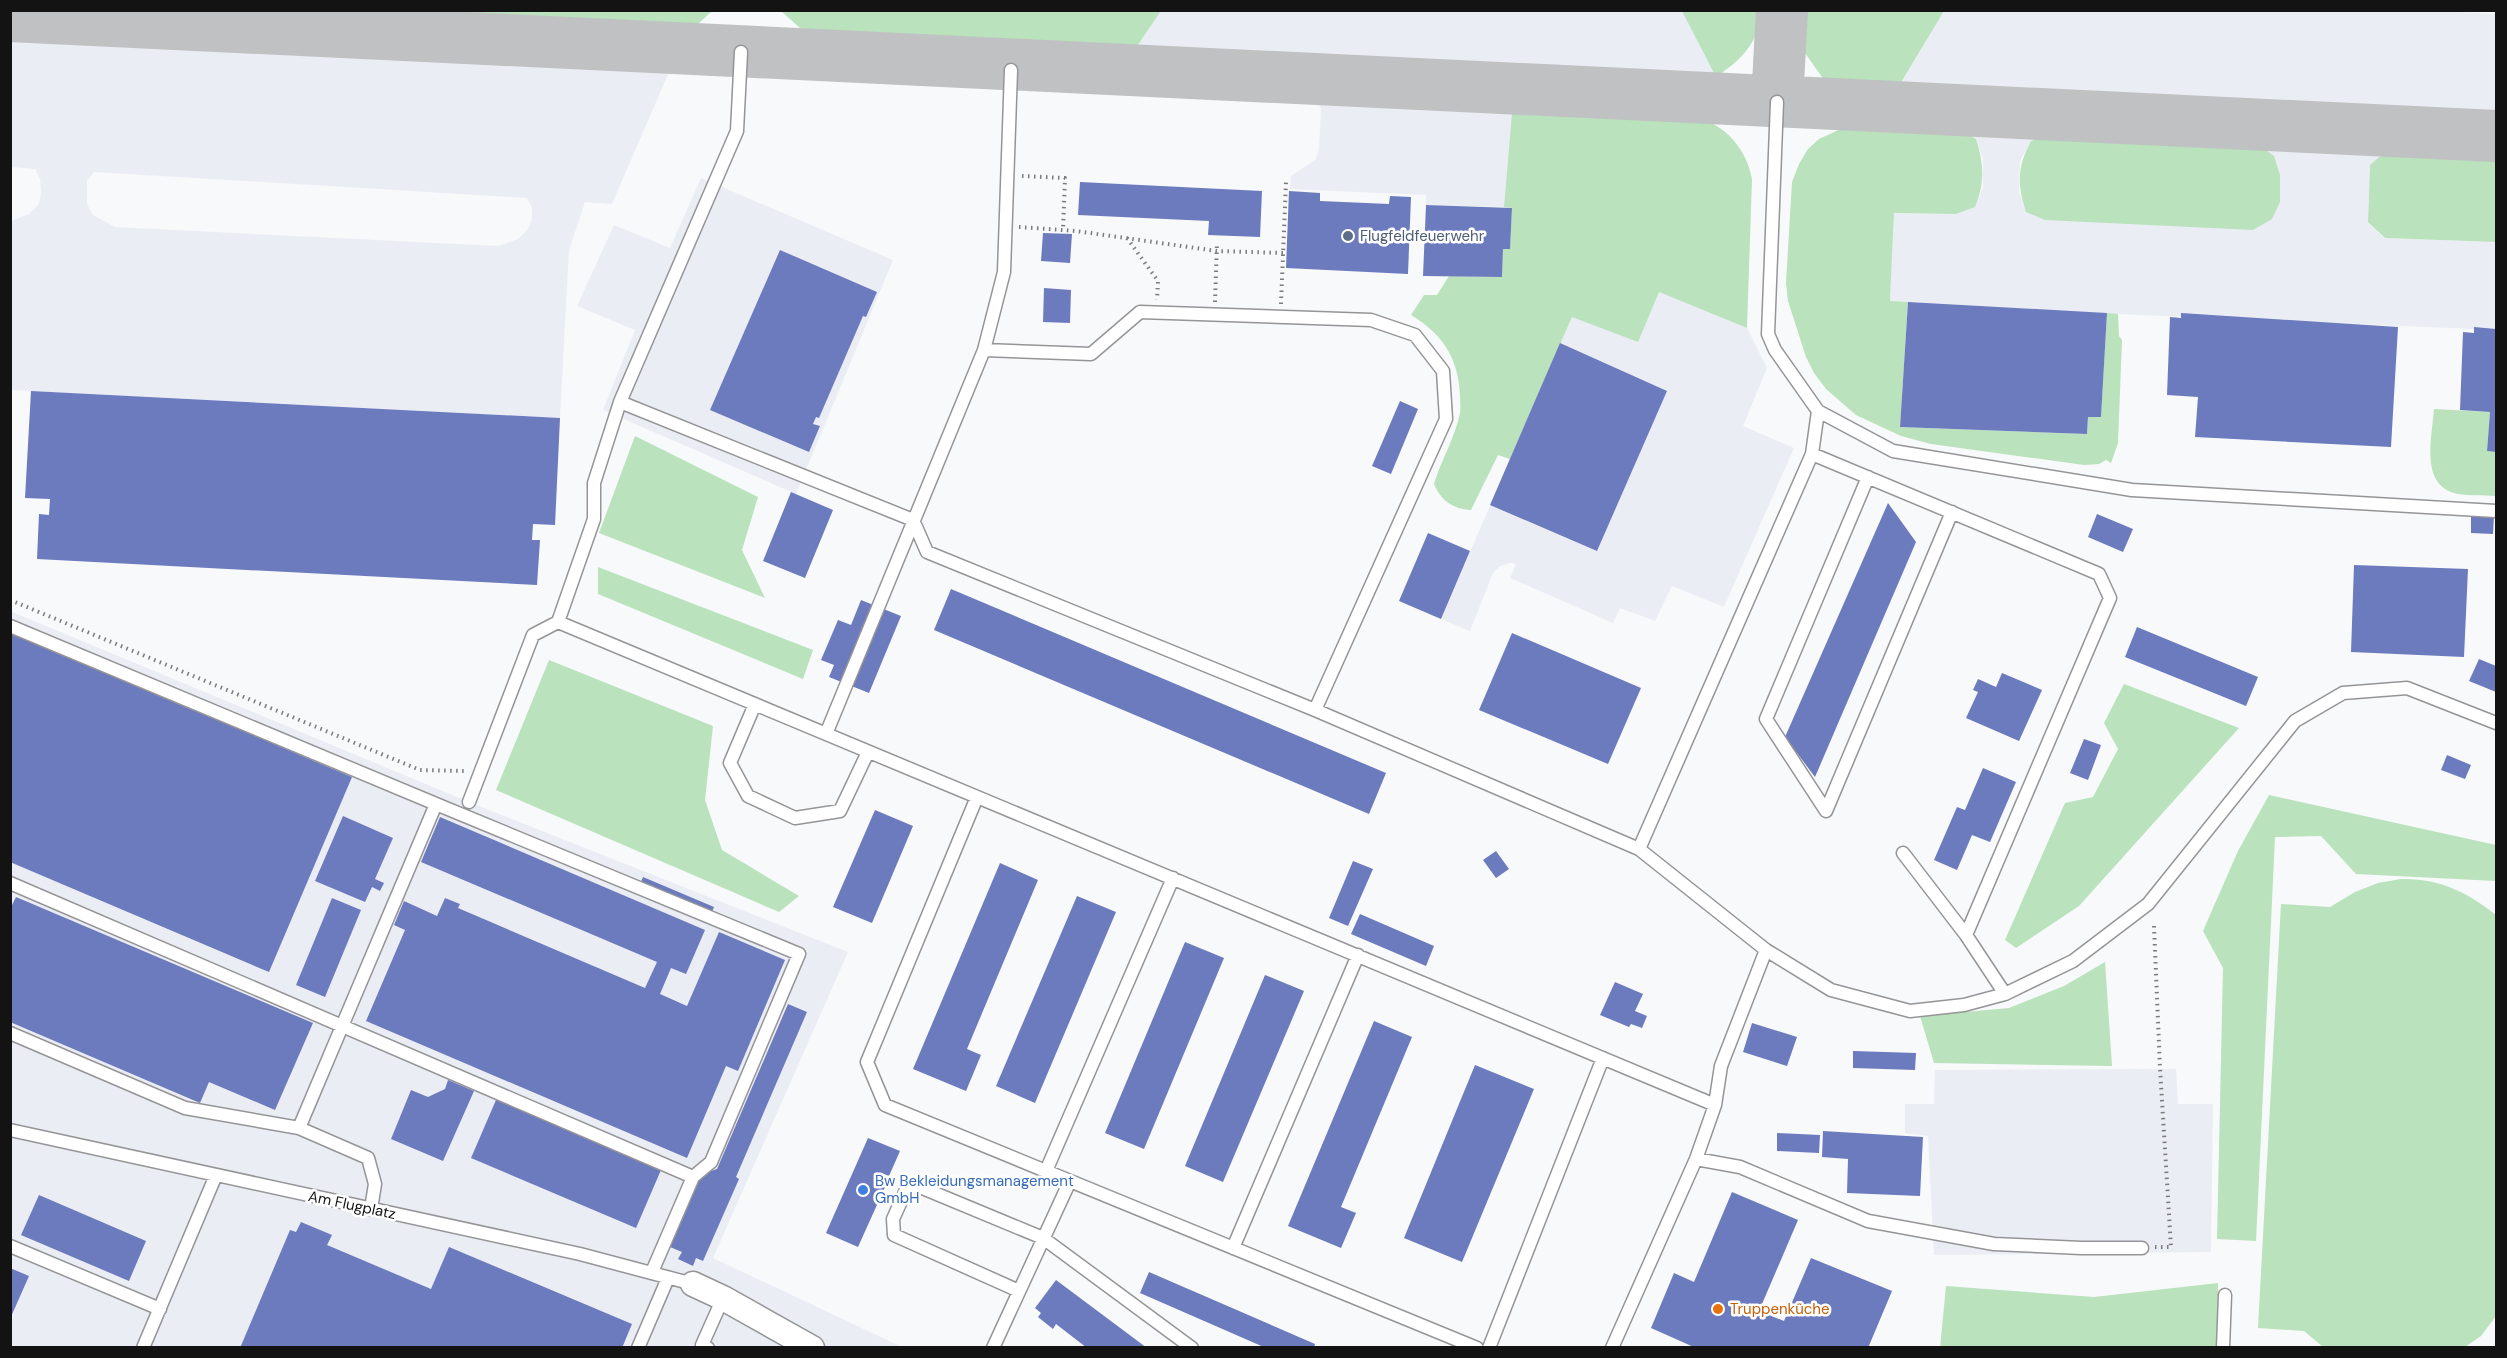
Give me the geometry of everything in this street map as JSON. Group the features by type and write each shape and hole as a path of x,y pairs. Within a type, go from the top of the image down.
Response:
{"street":[{"path":"693,1284 812,1347"}],"lane":[{"path":"469,802 533,635 558,622 594,519 594,483 620,402 737,131 741,51"},
{"path":"826,734 984,350 1004,272 1011,70"},
{"path":"1778,102 1768,334 1776,350 1818,411 1893,451 2132,490 2496,511"},
{"path":"984,350 1091,354 1140,312 1371,320 1415,335 1443,371 1446,419 1315,711"},
{"path":"620,402 913,520 927,552 1315,711 1639,849 1766,950 1831,990 1910,1011 1964,1005 2005,994 2073,961 2148,904 2295,721 2343,693 2407,688 2496,723"},
{"path":"1639,849 1812,454 1818,411"},
{"path":"1812,454 2099,574 2110,598 1966,935"},
{"path":"1868,477 1766,719 1826,811 1952,512"},
{"path":"558,622 1715,1104"},
{"path":"10,626 799,954 711,1162 693,1177 652,1272"},
{"path":"755,704 730,763 748,796 795,818 840,811 868,752"},
{"path":"977,797 867,1062 885,1106 1477,1347"},
{"path":"299,1128 436,804"},
{"path":"1903,853 1966,935 2005,994"},
{"path":"1046,1171 1173,878"},
{"path":"10,883 693,1177"},
{"path":"1612,1347 1696,1159 1715,1104 1721,1066 1766,950"},
{"path":"1233,1248 1358,955"},
{"path":"10,1033 185,1108 299,1128 368,1158 375,1184 371,1209"},
{"path":"1488,1347 1603,1058"},
{"name":"Am Flugplatz","path":"10,1130 652,1272 693,1284"},
{"path":"1696,1159 1740,1167 1868,1221 1994,1244 2142,1248"},
{"path":"143,1347 216,1175"},
{"path":"993,1347 1070,1181"},
{"path":"1019,1291 894,1235 893,1219 906,1190 920,1187 1043,1238 1192,1347"},
{"path":"10,1246 160,1309"},
{"path":"638,1347 668,1278"},
{"path":"2223,1347 2224,1295"},
{"path":"708,1347 702,1345 723,1298"}],"path":[{"path":"1008,175 1065,178 1063,230"},
{"path":"1281,317 1286,182"},
{"path":"1006,226 1127,237 1217,251 1282,253"},
{"path":"1127,237 1158,281 1156,313"},
{"path":"1215,315 1217,243"},
{"path":"10,600 420,770 481,771"},
{"path":"2142,1248 2171,1247 2154,926"}],"shaded area":[{"path":"1682,10 1716,77 1133,52 1161,11"},
{"path":"2420,10 2496,14 2496,116 1897,89 1944,11"},
{"path":"10,39 669,72 612,204 585,202 569,250 560,418 11,390 11,221 29,214 39,204 41,192 40,179 35,169 11,167","holes":["94,172 527,198 532,208 532,219 528,229 518,239 499,246 115,227 93,215 87,204 87,181"]},
{"path":"1312,96 1516,107 1512,112 1504,207 1426,205 1426,195 1290,189 1291,176 1315,160 1319,150 1321,108"},
{"path":"1959,129 2048,134 2031,141 2020,161 2019,191 2026,212 2274,156 2259,145 2386,151 2370,165 2368,222 2384,238 2496,242 2496,330 2118,314 1890,301 1894,213 1956,214 1975,207 1983,187 1983,159 1976,139"},
{"path":"701,178 893,260 796,494 603,410 635,330 577,306 614,225 670,248"},
{"path":"1659,292 1747,328 1767,368 1743,426 1794,448 1724,607 1672,586 1655,621 1620,608 1613,623 1510,578 1516,564 1510,563 1500,566 1493,573 1470,631 1441,619 1572,317"},
{"path":"10,611 469,802 848,952 713,1258 902,1347 11,1347"},
{"path":"2176,1069 2178,1104 2213,1104 2211,1252 1934,1255 1928,1136 1905,1133 1905,1104 1934,1104 1935,1070"}],"green space":[{"path":"712,10 699,23 687,29 331,11"},
{"path":"1764,10 1757,33 1748,49 1716,77 1682,11"},
{"path":"1802,10 1944,11 1897,89 1833,85 1822,77 1805,53 1801,39"},
{"path":"781,11 1161,11 1133,52 820,35 800,28"},
{"path":"1516,107 1697,117 1708,121 1726,133 1740,148 1752,179 1747,328 1659,292 1638,342 1572,317 1510,459 1498,455 1471,510 1448,503 1434,484 1460,413 1459,381 1447,348 1432,331 1411,315 1424,295 1437,295 1449,276 1502,277 1503,249 1510,248 1512,208 1504,207 1512,112"},
{"path":"1847,126 1959,129 1976,139 1981,156 1981,190 1975,207 1956,214 1894,213 1890,301 1908,302 1900,427 2087,434 2088,417 2101,417 2107,313 2118,314 2119,336 2122,340 2118,443 2111,463 2106,460 2099,464 2084,465 1931,444 1901,436 1856,415 1826,389 1814,373 1806,357 1788,301 1786,283 1792,182 1808,149 1819,139"},
{"path":"2048,134 2259,145 2274,156 2280,175 2280,202 2272,219 2253,230 2045,220 2026,212 2020,176 2023,159 2031,141"},
{"path":"2386,151 2496,157 2496,242 2385,238 2368,222 2370,165"},
{"path":"2434,409 2490,412 2487,451 2496,452 2496,496 2458,494 2446,489 2438,481 2433,471 2430,447"},
{"path":"635,436 758,497 742,550 765,598 599,533"},
{"path":"598,567 813,650 803,679 598,594"},
{"path":"549,660 713,726 705,800 722,850 799,896 779,912 496,790"},
{"path":"2124,684 2239,728 2079,906 2016,948 2005,940 2065,803 2093,797 2118,749 2104,723"},
{"path":"2269,795 2496,845 2496,881 2356,874 2321,836 2275,837 2256,1241 2217,1239 2223,968 2203,931 2238,851"},
{"path":"2401,879 2428,881 2452,888 2496,915 2496,1316 2481,1336 2465,1347 2323,1347 2304,1331 2258,1328 2281,904 2330,907 2355,892 2378,883"},
{"path":"2105,962 2112,1066 1934,1063 1920,1016 2009,1008 2064,986"},
{"path":"2218,1283 2218,1347 1940,1348 1946,1286 2094,1297"}],"building":[{"path":"1080,182 1262,191 1260,237 1208,235 1209,221 1078,215"},
{"name":"Flugfeldfeuerwehr","path":"1289,191 1320,193 1320,201 1389,204 1390,196 1411,197 1408,274 1286,268"},
{"path":"1426,205 1512,208 1510,249 1503,249 1502,277 1423,276"},
{"path":"1043,233 1072,234 1070,263 1041,261"},
{"path":"780,250 877,292 866,317 863,316 819,418 816,417 813,424 820,426 809,452 710,410"},
{"path":"1044,288 1071,290 1070,323 1043,322"},
{"path":"1908,302 2107,313 2101,417 2088,417 2087,434 1900,427"},
{"path":"2181,313 2398,327 2391,447 2195,437 2198,397 2167,395 2170,317 2181,318"},
{"path":"2474,327 2496,329 2496,452 2487,451 2490,412 2460,410 2463,332 2474,333"},
{"path":"1560,343 1667,391 1597,551 1490,505"},
{"path":"31,391 560,418 555,525 533,524 532,540 540,540 537,585 37,559 39,514 49,515 50,499 25,498"},
{"path":"1400,401 1418,409 1391,474 1372,466"},
{"path":"791,492 833,510 805,578 763,561"},
{"path":"1888,503 1916,542 1815,777 1785,737"},
{"path":"2097,514 2133,529 2123,552 2088,537"},
{"path":"2471,515 2494,516 2493,534 2471,533"},
{"path":"1428,533 1470,551 1441,619 1399,601"},
{"path":"2354,565 2468,569 2464,657 2351,652"},
{"path":"951,589 1386,773 1369,814 934,630"},
{"path":"861,600 901,616 869,693 829,677 834,665 821,660 838,620 851,625"},
{"path":"2137,627 2258,677 2246,706 2125,657"},
{"path":"10,632 352,777 269,972 10,862"},
{"path":"1512,633 1641,688 1608,764 1479,710"},
{"path":"2479,659 2496,666 2496,692 2469,681"},
{"path":"2002,673 2042,690 2019,741 1966,718 1978,692 1973,690 1978,679 1996,687"},
{"path":"2084,739 2101,745 2088,780 2070,773"},
{"path":"2447,755 2471,765 2465,779 2441,770"},
{"path":"1983,768 2016,782 1990,842 1972,835 1957,870 1934,860 1957,807 1965,810"},
{"path":"875,810 913,826 872,923 833,907"},
{"path":"343,816 393,838 375,879 384,883 380,891 372,887 365,902 315,881"},
{"path":"440,817 705,930 686,974 671,968 660,994 687,1006 719,932 785,960 738,1071 726,1066 687,1158 366,1021 405,930 394,925 404,901 437,916 445,898 460,904 458,908 645,988 657,962 421,862"},
{"path":"1496,851 1509,869 1496,878 1483,860"},
{"path":"1353,861 1373,869 1348,926 1329,918"},
{"path":"1000,863 1038,880 967,1049 981,1055 966,1091 913,1069"},
{"path":"643,877 714,907 710,917 639,887"},
{"path":"1077,896 1116,912 1035,1103 996,1086"},
{"path":"16,897 313,1023 275,1110 209,1082 200,1103 10,1022 10,909"},
{"path":"332,898 361,910 325,997 296,985"},
{"path":"1360,914 1434,946 1426,966 1351,934"},
{"path":"1185,942 1224,958 1144,1149 1105,1133"},
{"path":"1265,975 1304,991 1223,1182 1185,1166"},
{"path":"1615,982 1643,994 1635,1011 1647,1016 1642,1028 1631,1024 1629,1027 1600,1015"},
{"path":"788,1004 807,1012 736,1177 739,1179 703,1261 696,1258 693,1266 678,1259 682,1252 670,1247 702,1174 717,1169"},
{"path":"1374,1021 1412,1037 1341,1207 1356,1213 1341,1248 1288,1226"},
{"path":"1752,1023 1797,1037 1787,1066 1743,1052"},
{"path":"1853,1051 1916,1053 1915,1070 1853,1068"},
{"path":"1475,1065 1534,1089 1462,1262 1404,1238"},
{"path":"448,1080 474,1091 443,1161 391,1139 411,1090 428,1097 445,1089"},
{"path":"496,1100 661,1170 636,1228 471,1158"},
{"path":"1823,1131 1923,1137 1920,1196 1847,1193 1848,1159 1822,1157"},
{"path":"1777,1133 1820,1135 1819,1153 1777,1151"},
{"path":"868,1138 900,1151 889,1176 884,1174 880,1185 885,1187 858,1247 826,1233"},
{"path":"1732,1192 1798,1220 1759,1311 1784,1321 1811,1258 1892,1291 1868,1348 1696,1348 1651,1328 1674,1273 1694,1282"},
{"path":"39,1195 146,1241 129,1281 21,1235"},
{"path":"301,1222 332,1235 327,1245 431,1289 449,1247 632,1324 622,1348 240,1348 290,1230 296,1232"},
{"path":"10,1268 29,1276 10,1319"},
{"path":"1149,1272 1315,1344 1314,1348 1266,1348 1140,1293"},
{"path":"1056,1280 1147,1348 1087,1348 1056,1324 1053,1329 1038,1317 1041,1313 1035,1308"}],"taxiway":[{"path":"1777,102 1782,10"},
{"path":"10,16 2496,136"}],"place":[{"name":"Flugfeldfeuerwehr","path":"1348,236"},
{"name":"Bw Bekleidungsmanagement GmbH","path":"863,1190"},
{"name":"Truppenküche","path":"1718,1309"}]}
